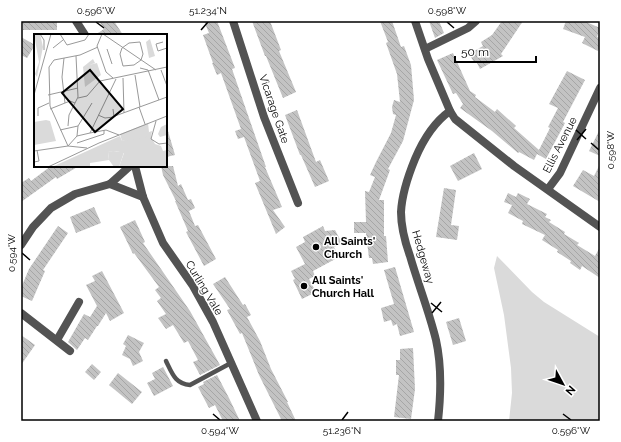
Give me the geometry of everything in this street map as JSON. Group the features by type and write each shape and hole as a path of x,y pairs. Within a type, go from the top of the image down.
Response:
{"street":[{"path":"76,21 84,34"},
{"name":"Vicarage Gate","path":"233,21 264,117 298,203"},
{"path":"415,21 424,48 450,111 455,119 514,166 600,227"},
{"path":"424,48 468,28 476,21"},
{"name":"Ellis Avenue","path":"548,189 560,173 600,88"},
{"name":"Hedgeway","path":"438,421 442,388 436,341 405,240 401,210 404,192 418,152 434,125 450,111"},
{"path":"21,245 33,227 52,208 75,194 110,184 129,167"},
{"name":"Curling Vale","path":"135,167 144,197 163,243 193,286 212,322 257,421"},
{"path":"110,184 144,197"},
{"path":"57,340 79,302"},
{"path":"21,313 70,351"}],"lane":[{"path":"166,361 177,380 182,384 190,385 231,363"}],"shaded area":[{"path":"497,256 532,292 544,302 600,337 600,421 509,421 512,393 511,368 504,315 494,268"}],"building":[{"path":"23,21 57,21 57,30 23,30"},
{"path":"99,21 114,21 122,34 96,34 104,29"},
{"path":"204,21 217,21 235,68 232,69 265,167 282,207 273,210 285,227 276,234 255,183 260,181 244,137 238,139 235,131 241,129 221,73 217,75 212,63 203,35 209,33"},
{"path":"252,21 270,21 281,50 279,51 296,92 283,98"},
{"path":"380,21 392,21 401,47 404,46 411,65 414,100 403,141 388,169 390,170 379,200 384,200 384,236 386,236 388,262 373,264 372,258 369,258 366,233 354,233 354,222 366,222 365,191 369,192 375,177 370,175 391,133 396,115 393,114 392,107 394,100 400,102 397,74 386,43 388,42"},
{"path":"429,21 439,21 444,33 435,38"},
{"path":"502,21 523,21 501,54 503,56 480,69 476,61 474,62 469,54 483,46 481,42 492,35"},
{"path":"566,21 584,21 600,28 597,37 600,38 600,47 598,51 582,43 585,37 563,29"},
{"path":"21,37 34,44 34,47 27,58 21,55"},
{"path":"453,53 470,91 476,95 475,97 495,112 497,109 516,126 514,128 539,150 550,128 548,127 558,108 549,104 567,71 585,80 546,159 537,154 534,160 519,152 518,153 492,131 460,108 463,104 456,93 453,94 437,60"},
{"path":"297,110 316,162 320,160 329,181 315,187 300,155 285,115"},
{"path":"600,129 600,156 589,151"},
{"path":"167,131 168,131 175,155 167,157"},
{"path":"474,153 482,169 458,181 450,166"},
{"path":"600,164 600,202 573,186 583,170 594,176"},
{"path":"173,166 178,186 181,184 188,200 191,199 195,208 189,211 195,226 198,225 216,259 204,266 186,232 188,231 176,201 163,175 161,167"},
{"path":"50,167 77,167 57,179 56,177 21,202 21,183 29,178 31,181"},
{"path":"444,188 456,190 451,225 459,226 457,240 436,237"},
{"path":"508,193 516,197 518,193 530,199 527,204 547,214 545,217 551,220 549,222 565,232 564,234 579,243 577,245 595,256 600,247 600,278 582,266 580,270 570,263 571,261 557,252 558,250 542,240 545,235 522,224 523,221 508,213 512,205 504,202"},
{"path":"94,207 101,223 76,233 70,217"},
{"path":"135,220 145,242 143,243 190,311 220,365 200,375 193,362 198,360 188,341 184,343 173,325 166,329 158,318 166,314 157,301 161,298 155,290 159,287 134,253 133,254 120,227"},
{"path":"58,226 68,233 43,270 45,271 32,301 21,296 21,288 29,269"},
{"name":"All Saints' Church","path":"323,226 325,231 335,230 342,243 334,247 339,257 313,271 315,276 309,279 316,292 302,299 293,280 295,279 291,271 305,264 296,247 305,242 303,237"},
{"path":"395,267 414,332 400,336 397,324 393,326 391,320 384,322 381,308 394,304 384,270"},
{"path":"102,271 124,313 110,321 106,313 88,340 85,338 77,350 68,342 84,314 90,317 97,306 86,285 95,281 92,276"},
{"path":"225,277 243,305 245,304 251,315 247,317 260,341 271,369 296,421 282,421 259,375 242,333 240,334 227,310 230,309 213,284"},
{"path":"459,318 466,341 453,345 446,322"},
{"path":"21,335 35,345 21,365"},
{"path":"128,335 144,343 139,352 143,361 133,366 130,359 122,355 126,346 123,344"},
{"path":"413,348 415,389 411,419 394,417 399,375 396,375 396,360 400,360 400,349"},
{"path":"92,364 101,372 94,380 85,372"},
{"path":"163,367 173,386 154,396 147,383 155,379 152,373"},
{"path":"118,373 142,392 132,404 109,385"},
{"path":"217,375 240,421 223,421 215,405 209,408 198,387 204,384 203,382"}],"place":[{"name":"All Saints' Church","path":"316,247"},
{"name":"All Saints' Church Hall","path":"304,286"}]}
